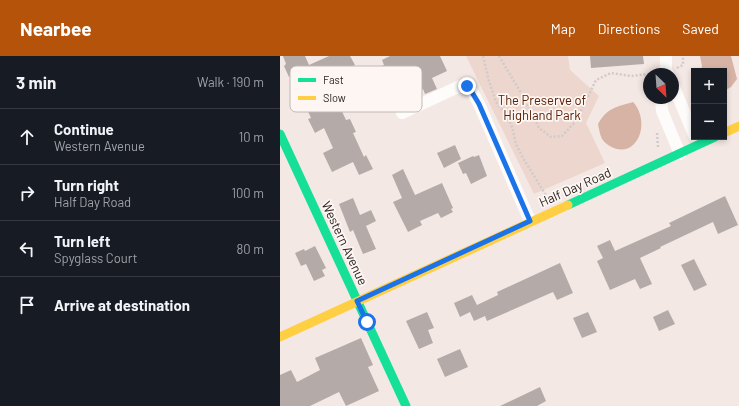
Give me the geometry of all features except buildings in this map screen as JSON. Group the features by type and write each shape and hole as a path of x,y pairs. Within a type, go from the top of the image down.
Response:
{"main road":[{"path":"727,132 739,126"},
{"name":"Western Avenue","path":"280,134 406,406"},
{"name":"Half Day Road","path":"280,337 530,221 680,154 695,140"}],"street":[{"path":"666,56 668,68"},
{"path":"422,103 460,86 467,86 470,89 479,104 530,221"},
{"path":"679,99 691,127"},
{"path":"661,104 662,111 680,154"}],"path":[{"path":"483,56 488,81 496,102 507,116 512,127 516,144 547,197"},
{"path":"499,56 524,98 539,128 550,137 562,136 576,120 596,80 610,73 630,76 643,75"},
{"path":"677,68 683,65 683,56"}],"green space":[{"name":"The Preserve of Highland Park","path":"466,56 568,56 570,70 599,96 586,123 605,163 534,194"}],"shaded area":[{"path":"700,56 731,56 737,79 731,87 727,89 727,68 702,68"},
{"path":"633,102 641,117 641,129 638,139 634,144 626,149 613,148 602,139 598,124 601,119 612,109"}],"traffic: fast":[{"path":"280,134 406,406"},
{"path":"568,205 709,140"}],"traffic: slow":[{"path":"727,132 739,126"},
{"path":"280,337 568,205"}],"route":[{"path":"367,322 357,301 530,221 479,104 467,86"}]}
